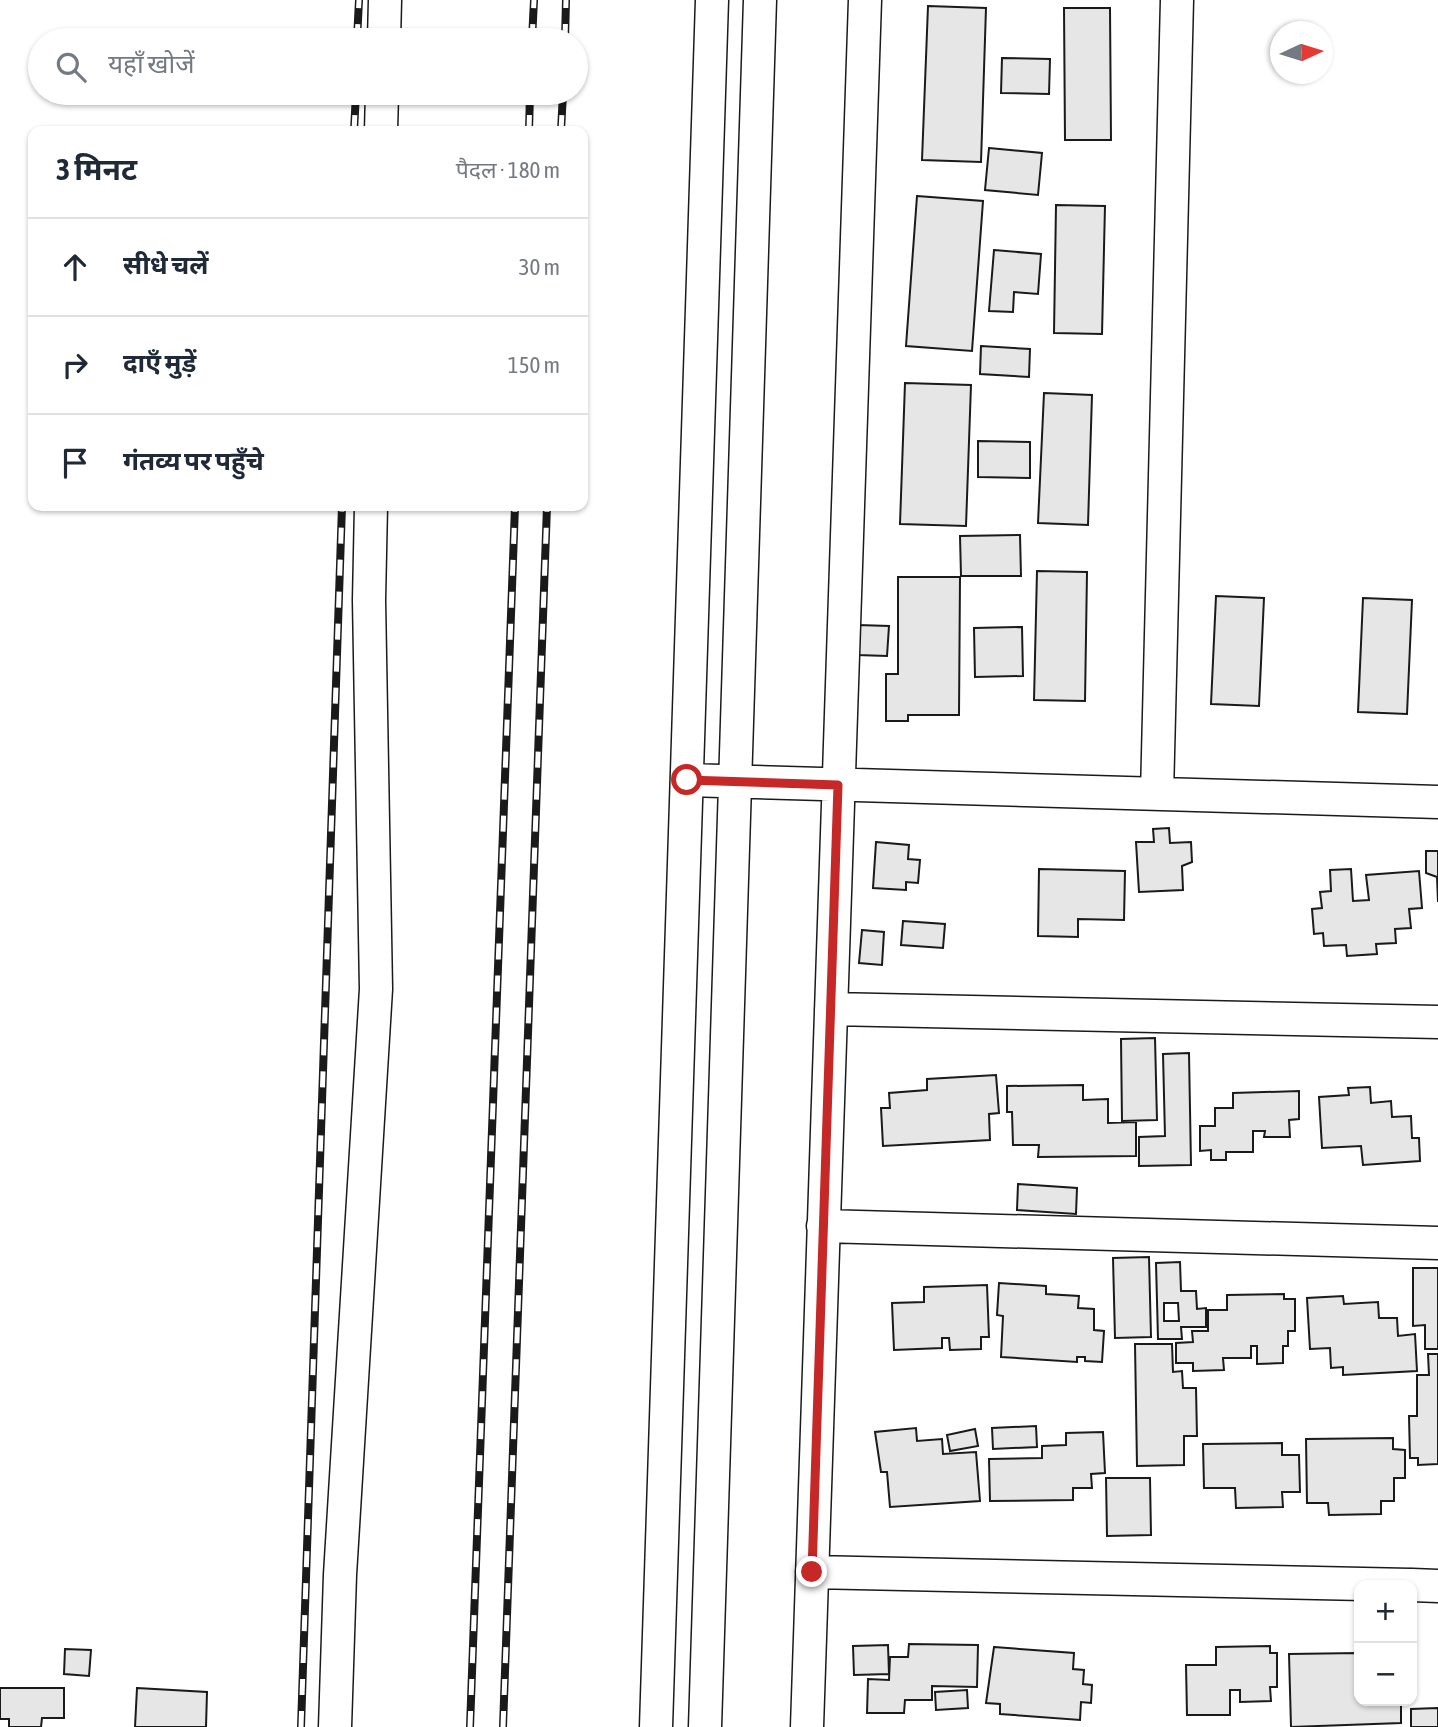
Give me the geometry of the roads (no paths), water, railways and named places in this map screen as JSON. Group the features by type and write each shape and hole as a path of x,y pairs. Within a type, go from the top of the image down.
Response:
{"street":[{"path":"384,28 385,0"},
{"path":"656,1727 712,0"},
{"path":"705,1727 760,0"},
{"path":"807,1727 865,0"},
{"path":"1157,794 1177,0"},
{"path":"381,126 382,105"},
{"path":"335,1727 340,1575 376,989 369,600 371,511"},
{"path":"687,780 1438,802"},
{"path":"831,1009 1438,1022"},
{"path":"824,1226 1438,1243"},
{"path":"812,1572 1354,1584"},
{"path":"1417,1585 1438,1586"}],"railway":[{"path":"358,28 359,0"},
{"path":"533,28 534,0"},
{"path":"565,28 566,0"},
{"path":"354,126 355,105"},
{"path":"529,126 530,105"},
{"path":"561,126 562,105"},
{"path":"301,1727 342,511"},
{"path":"470,1727 515,511"},
{"path":"503,1727 547,511"}]}
